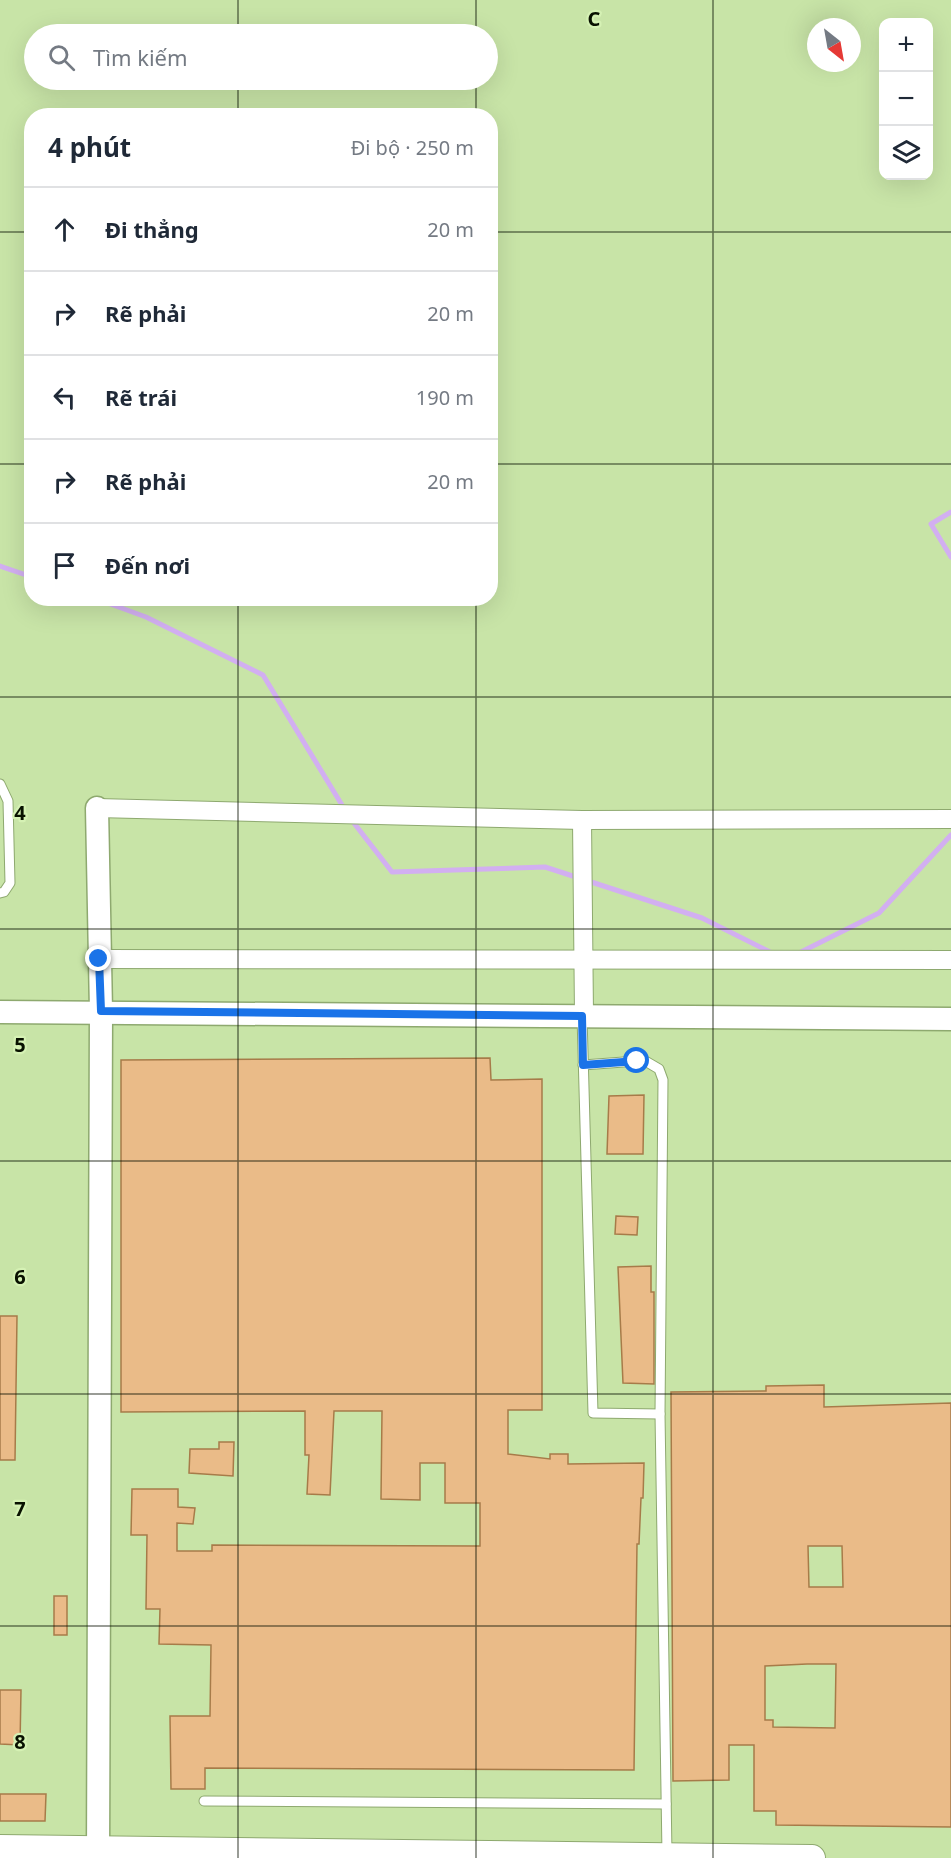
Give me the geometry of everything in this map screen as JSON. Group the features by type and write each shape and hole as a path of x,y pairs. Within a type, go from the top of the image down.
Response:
{"main road":[{"path":"0,1848 98,1853 812,1858"}],"street":[{"path":"98,1853 101,1011 97,808 582,819 951,819"},
{"path":"582,819 585,960 583,1015"},
{"path":"99,959 951,960"},
{"path":"0,1012 951,1018"}],"lane":[{"path":"0,784 8,801 10,883 4,892 0,893"},
{"path":"583,1015 592,1413 660,1414"},
{"path":"583,1065 647,1062 656,1065 662,1073 660,1414 667,1857"},
{"path":"204,1801 666,1804"}],"building":[{"path":"490,1058 491,1080 542,1079 542,1410 508,1410 508,1454 550,1459 550,1454 568,1454 568,1464 644,1463 643,1498 641,1498 639,1544 637,1544 634,1770 205,1768 205,1789 171,1789 170,1716 210,1716 211,1645 159,1644 160,1609 146,1609 147,1535 131,1535 132,1489 178,1489 178,1507 195,1508 193,1524 177,1523 177,1551 212,1551 212,1545 480,1546 480,1503 445,1503 445,1463 420,1463 420,1500 381,1499 382,1411 334,1411 330,1495 307,1494 309,1455 305,1455 305,1411 121,1412 121,1060"},
{"path":"644,1095 643,1154 607,1154 609,1096"},
{"path":"616,1216 638,1217 637,1235 615,1234"},
{"path":"651,1266 651,1292 654,1292 654,1384 623,1383 618,1267"},
{"path":"0,1316 17,1316 15,1460 0,1460"},
{"path":"824,1385 824,1407 951,1403 951,1827 776,1825 776,1811 754,1811 754,1745 729,1745 729,1780 673,1781 671,1392 766,1391 766,1386","holes":["808,1546 842,1546 843,1587 809,1587","836,1664 835,1728 773,1727 773,1720 765,1720 765,1666"]},
{"path":"219,1442 234,1442 233,1476 189,1473 190,1449 219,1449"},
{"path":"54,1596 67,1596 67,1635 54,1635"},
{"path":"0,1690 21,1690 20,1745 0,1744"},
{"path":"0,1794 46,1794 45,1821 0,1821"}],"waterway":[{"path":"951,512 931,524 951,557"},
{"path":"0,566 24,574"},
{"path":"116,606 146,617 263,675 345,810"},
{"path":"350,818 392,872 545,867 702,918 772,953"},
{"path":"799,953 879,913 951,835"}],"route":[{"path":"99,959 101,1011 582,1016 583,1065 637,1061"}]}
